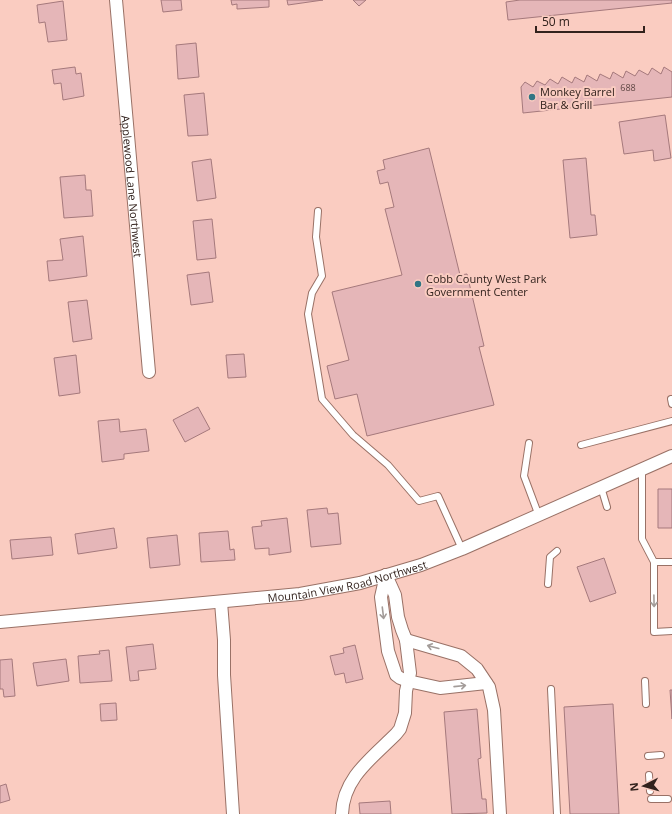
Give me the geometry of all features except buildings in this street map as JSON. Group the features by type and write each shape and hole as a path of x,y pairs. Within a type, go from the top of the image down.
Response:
{"street":[{"name":"Applewood Lane Northwest","path":"116,0 149,372"},
{"name":"Mountain View Road Northwest","path":"0,622 221,602 312,592 360,583 421,565 462,549 672,456"},
{"path":"342,814 345,793 356,774 400,729 405,713 410,673 406,640 398,617 395,595 386,575"},
{"path":"386,575 381,597 388,651 396,675 408,681 440,688 486,683"},
{"path":"221,602 233,814"},
{"path":"406,640 461,656 477,669 486,683 492,697 494,710 500,814"}],"lane":[{"path":"318,211 316,237 322,276 312,293 308,314 322,399 353,435 388,465 418,501 438,496 462,549"},
{"path":"581,445 672,421"},
{"path":"529,443 524,476 539,516"},
{"path":"642,469 642,539 654,562 654,632 672,631"},
{"path":"601,487 607,507"},
{"path":"548,584 550,557 557,551"},
{"path":"654,562 672,562"},
{"path":"645,681 646,704"},
{"path":"551,689 557,814"},
{"path":"648,756 661,755"},
{"path":"649,775 650,791"},
{"path":"650,799 668,799"}],"place":[{"name":"Monkey Barrel Bar & Grill","path":"532,97"},
{"name":"Cobb County West Park Government Center","path":"418,284"}]}
